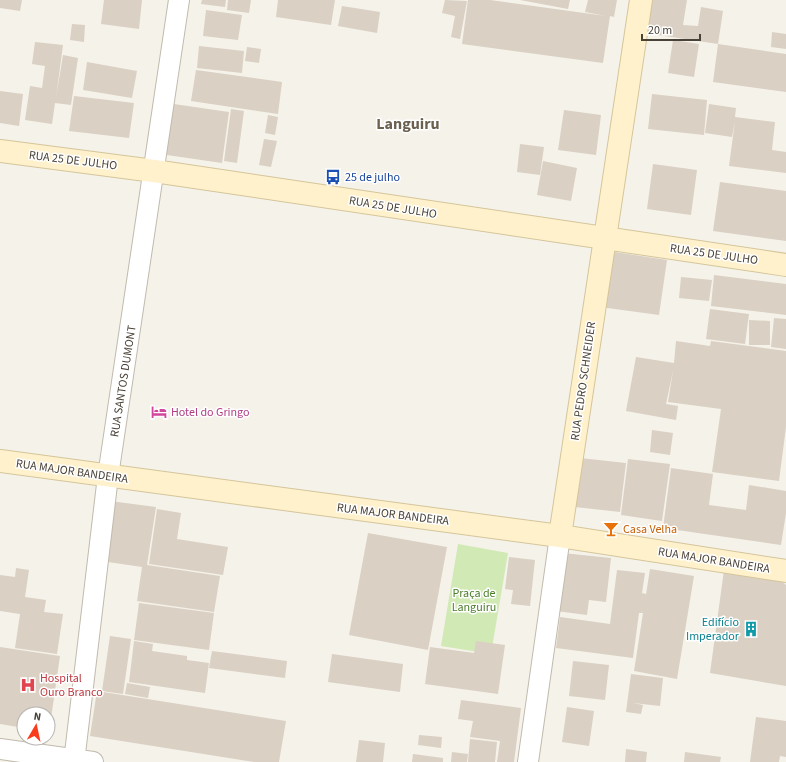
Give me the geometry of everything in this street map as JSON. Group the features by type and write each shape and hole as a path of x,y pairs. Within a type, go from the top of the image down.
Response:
{"main road":[{"name":"RUA PEDRO SCHNEIDER","path":"560,536 641,0"},
{"name":"RUA 25 DE JULHO","path":"0,151 154,171 786,265"},
{"name":"RUA MAJOR BANDEIRA","path":"0,461 560,536 786,571"}],"street":[{"name":"RUA SANTOS DUMONT","path":"80,761 108,476 179,0"},
{"name":"RUA PEDRO SCHNEIDER","path":"528,762 560,536"},
{"path":"0,750 80,761"}],"green space":[{"name":"Praça de Languiru","path":"458,544 508,553 491,654 441,646"}],"building":[{"path":"0,0 22,0 20,11 0,8"},
{"path":"104,0 142,0 139,29 101,24"},
{"path":"202,0 226,0 225,7 201,4"},
{"path":"228,0 251,0 249,13 227,10"},
{"path":"278,0 335,0 331,25 276,17"},
{"path":"445,0 467,1 460,39 451,37 455,16 442,13"},
{"path":"468,0 490,0 606,16 585,12 588,0 617,0 614,17 610,16 603,63 462,44"},
{"path":"520,0 570,0 568,9"},
{"path":"650,0 687,0 683,25 698,26 701,7 723,11 718,44 645,33"},
{"path":"342,6 380,12 377,33 338,26"},
{"path":"206,10 242,15 238,40 203,36"},
{"path":"72,24 85,25 84,42 70,40"},
{"path":"772,32 786,34 786,49 771,47"},
{"path":"673,40 699,44 694,77 668,73"},
{"path":"35,42 63,45 56,98 63,55 78,58 71,105 55,103 52,124 25,120 30,86 42,88 45,66 32,64"},
{"path":"718,44 786,54 786,92 713,82"},
{"path":"199,46 244,51 242,73 197,68"},
{"path":"247,47 261,49 259,63 245,61"},
{"path":"87,62 137,71 132,98 83,90"},
{"path":"196,70 282,82 278,114 191,101"},
{"path":"0,91 23,94 19,126 0,123"},
{"path":"652,94 707,100 704,135 648,129"},
{"path":"74,96 134,103 129,138 69,131"},
{"path":"167,103 229,112 222,163 160,154"},
{"path":"709,104 736,108 735,117 775,122 772,150 786,152 786,173 729,166 735,121 732,137 705,133"},
{"path":"231,109 244,111 237,163 224,161"},
{"path":"564,110 601,115 596,155 558,150"},
{"path":"268,115 278,117 275,135 265,133"},
{"path":"264,139 277,141 271,167 259,165"},
{"path":"520,144 544,147 540,175 517,172"},
{"path":"543,161 577,168 571,201 537,195"},
{"path":"653,164 697,170 691,215 647,209"},
{"path":"720,182 786,191 786,241 713,231"},
{"path":"608,251 667,260 659,315 600,307"},
{"path":"714,275 786,284 786,315 711,306"},
{"path":"681,277 712,280 709,301 679,298"},
{"path":"710,309 749,314 745,344 706,339"},
{"path":"774,318 786,319 786,349 771,347"},
{"path":"749,320 770,321 770,345 749,345"},
{"path":"676,341 710,346 711,341 786,351 786,427 779,481 712,472 721,409 668,402 673,371 666,404 678,406 676,420 626,411 636,357 674,363"},
{"path":"652,430 673,433 670,455 650,452"},
{"path":"580,458 626,463 620,512 575,507"},
{"path":"628,459 670,464 662,521 621,515"},
{"path":"671,468 713,474 709,505 746,510 749,485 786,491 786,513 781,545 663,528"},
{"path":"110,501 156,507 147,565 220,576 214,612 137,601 142,567 101,561"},
{"path":"157,509 181,513 177,539 228,547 223,575 149,564"},
{"path":"368,533 447,547 428,650 349,635"},
{"path":"563,553 611,558 606,602 589,600 587,615 556,611"},
{"path":"509,557 535,560 530,606 511,604 513,590 505,589"},
{"path":"16,568 29,570 25,597 46,600 44,612 63,614 57,654 15,648 20,614 0,611 0,575 15,577"},
{"path":"650,569 694,576 677,679 634,671 643,613 639,613 633,658 556,648 560,617 610,624 617,570 645,573 642,593 646,594 645,601"},
{"name":"Edifício Imperador","path":"724,570 780,579 786,585 786,686 710,673"},
{"path":"139,603 214,613 209,650 134,640"},
{"path":"110,636 131,639 123,694 102,691"},
{"path":"134,641 153,644 152,651 187,656 187,660 209,663 205,693 129,682"},
{"path":"476,641 505,645 498,694 425,684 430,647 474,653"},
{"name":"Hospital Ouro Branco","path":"0,647 60,656 53,706 16,706 16,727 0,724"},
{"path":"212,651 287,661 285,678 209,668"},
{"path":"332,654 403,664 400,692 328,682"},
{"path":"573,661 609,665 605,700 569,696"},
{"path":"631,674 663,678 660,706 633,703 643,705 641,714 626,712"},
{"path":"127,683 150,687 148,698 125,694"},
{"path":"97,691 286,721 279,762 254,762 90,736"},
{"path":"461,700 521,708 514,762 497,762 500,741 470,737 473,721 458,719"},
{"path":"567,707 594,711 589,746 562,742"},
{"path":"756,717 786,721 786,757 780,756 779,762 750,762"},
{"path":"419,735 442,737 441,748 418,745"},
{"path":"470,739 497,742 495,762 468,762"},
{"path":"359,740 385,743 383,762 356,762"},
{"path":"626,749 647,752 646,762 625,762"},
{"path":"452,752 468,754 467,762 451,762"},
{"path":"685,752 721,757 720,762 684,762"},
{"path":"413,754 443,758 443,762 412,762"}],"place":[{"name":"25 de julho","path":"333,177"},
{"name":"Hotel do Gringo","path":"159,412"},
{"name":"Casa Velha","path":"611,529"},
{"name":"Edifício Imperador","path":"751,629"},
{"name":"Hospital Ouro Branco","path":"28,685"}],"district":[{"name":"Languiru","path":"408,123"}]}
